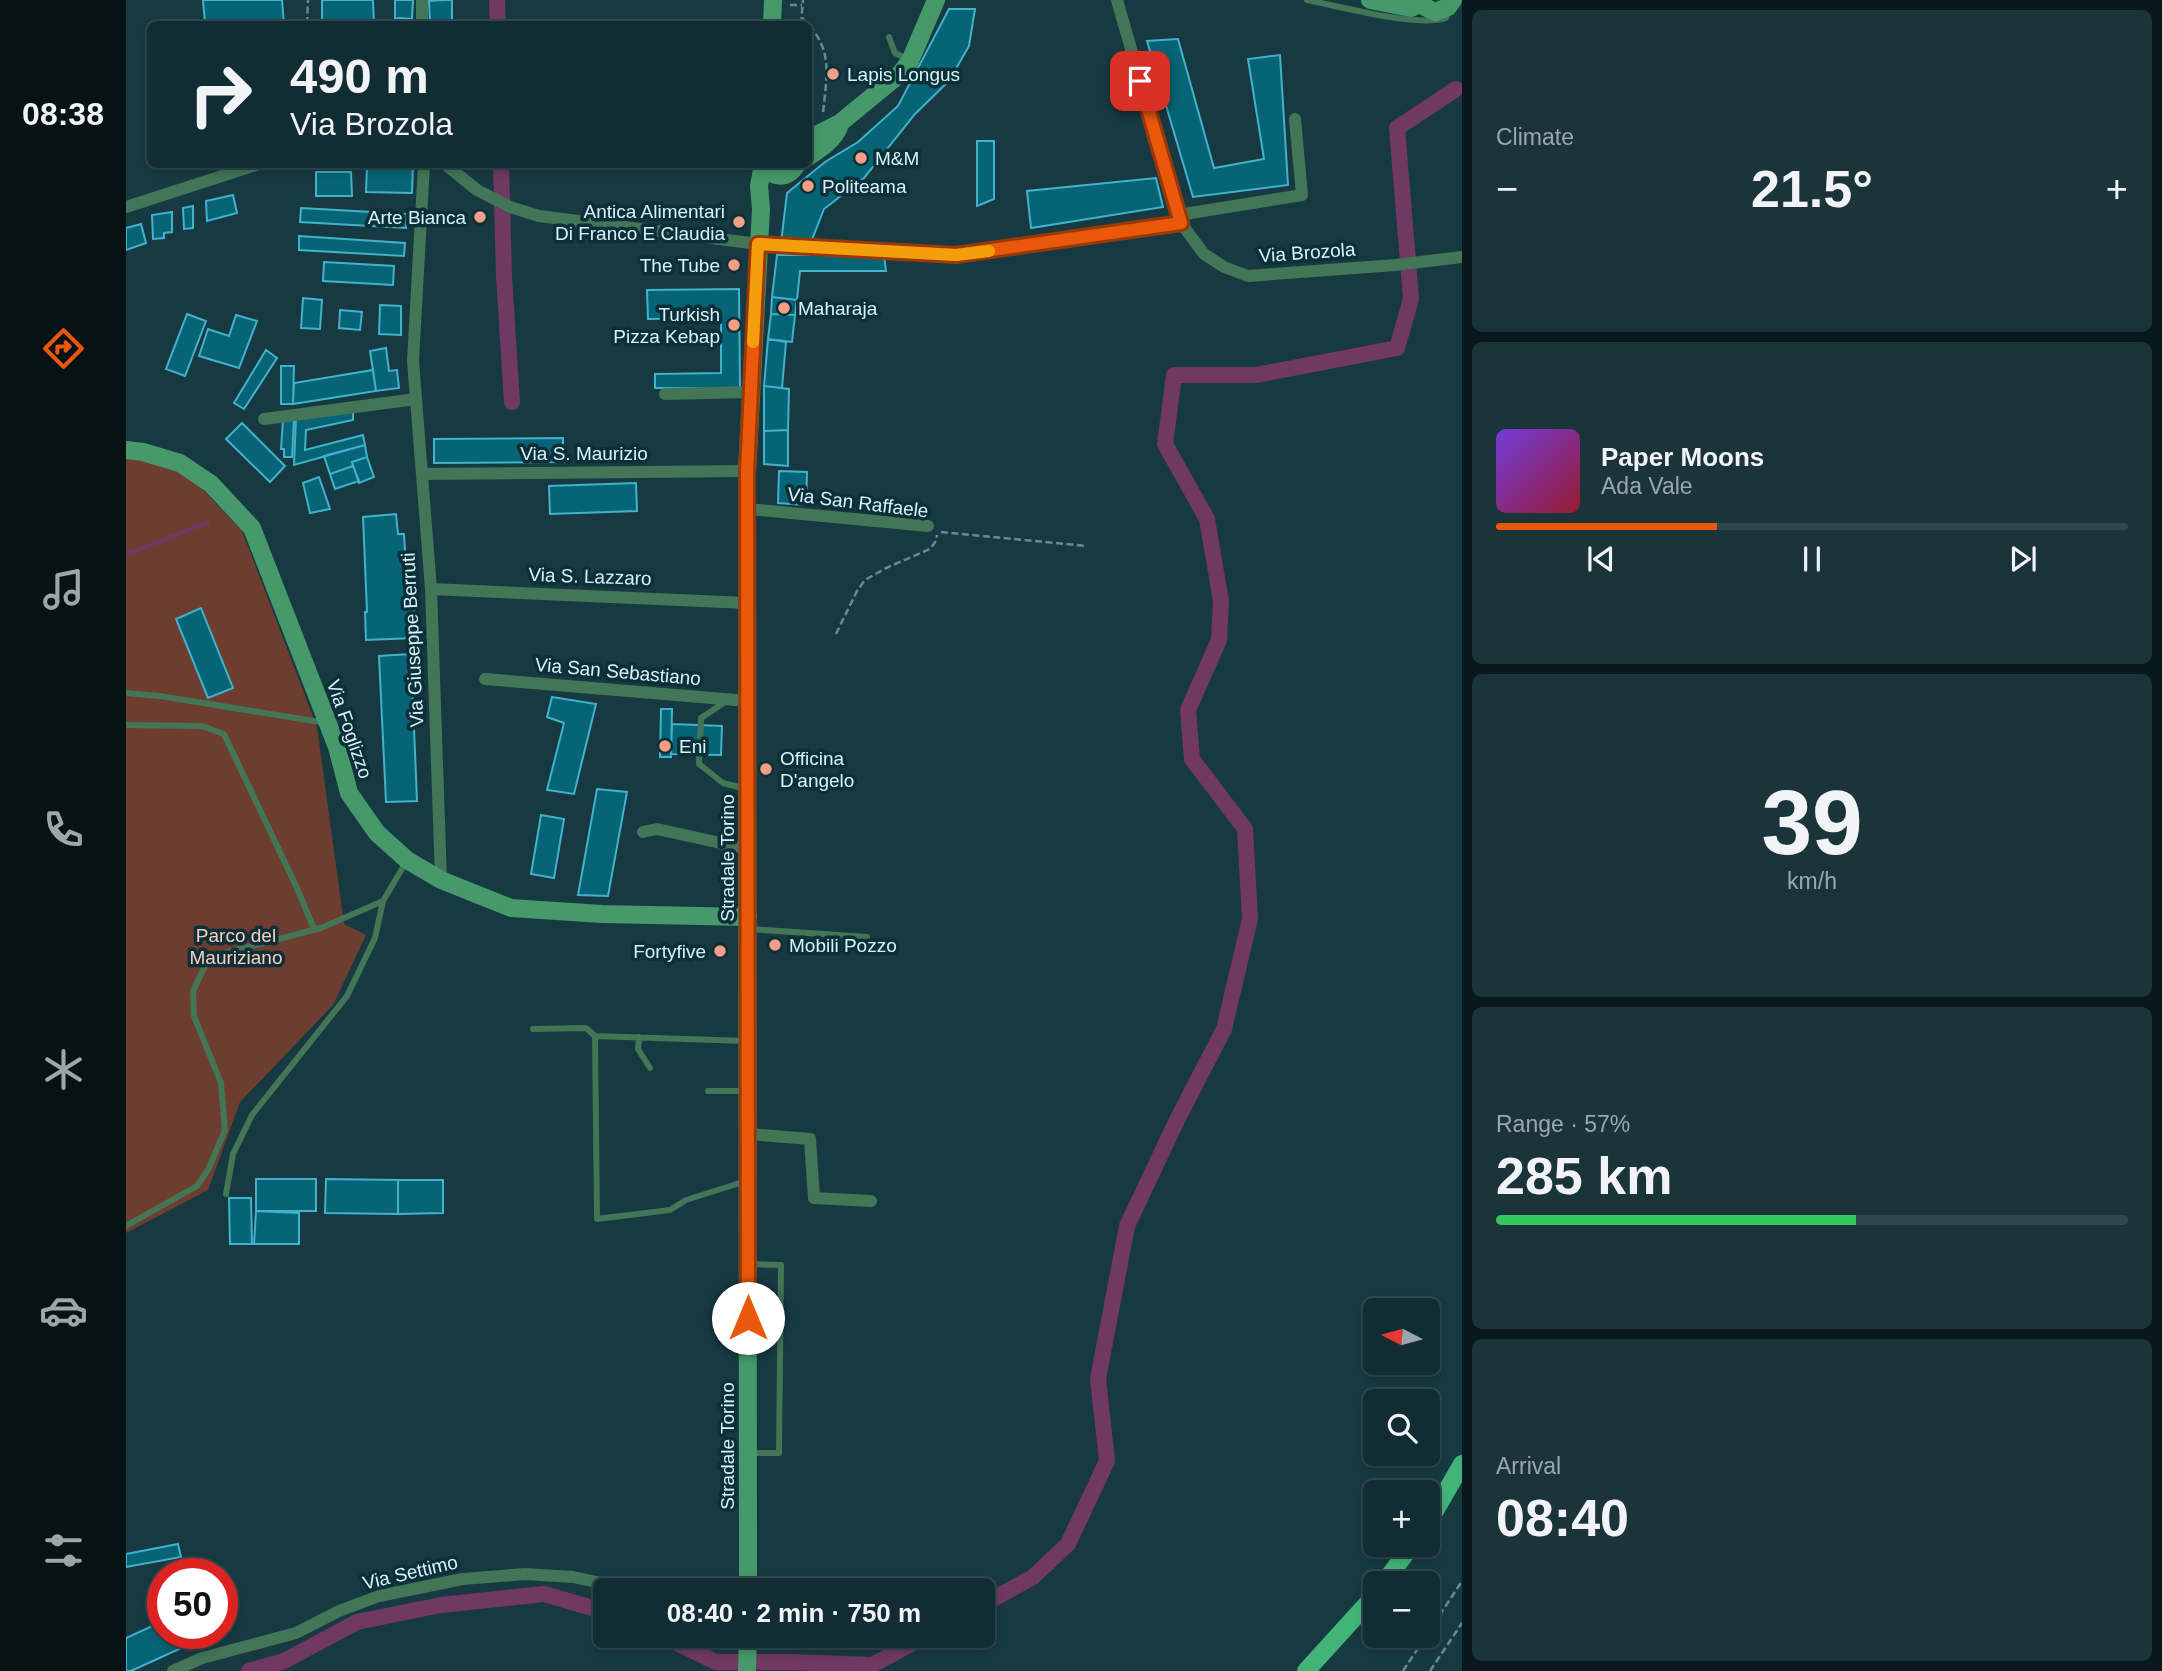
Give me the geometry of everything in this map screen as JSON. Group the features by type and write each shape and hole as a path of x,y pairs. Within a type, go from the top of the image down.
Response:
{"main road":[{"path":"812,137 841,123 901,73 910,61 936,0"},
{"path":"1370,0 1411,8 1420,1 1435,12 1453,6"},
{"path":"773,21 778,2"},
{"name":"Stradale Torino","path":"812,155 837,132 841,123"},
{"name":"Stradale Torino","path":"748,1578 747,471 761,209 759,186 762,168"},
{"path":"767,168 771,173 787,168"},
{"name":"Stradale Torino","path":"761,209 773,189 794,168"},
{"name":"Via Foglizzo","path":"126,450 180,463 211,484 253,528 337,747 349,793 377,832 407,860 441,880 511,908 747,923"},
{"path":"1440,1502 1462,1464"},
{"path":"1306,1671 1363,1608"}],"street":[{"path":"422,0 422,21"},
{"path":"1117,0 1179,219"},
{"path":"450,168 477,190 510,207 539,216 758,244 956,255 1179,219 1302,195 1295,119"},
{"path":"126,207 247,168"},
{"name":"Via Giuseppe Berruti","path":"424,168 413,361 431,589 441,880"},
{"name":"Via Brozola","path":"1179,219 1204,254 1224,267 1248,275 1395,265 1462,257"},
{"path":"665,394 751,392"},
{"path":"264,419 416,399"},
{"name":"Via S. Maurizio","path":"422,474 747,471"},
{"name":"Via San Raffaele","path":"748,509 933,529"},
{"name":"Via S. Lazzaro","path":"431,589 747,603"},
{"name":"Via San Sebastiano","path":"485,679 748,701"},
{"path":"643,832 657,829 748,849"},
{"path":"748,1134 810,1139 814,1198 871,1201"},
{"name":"Via Settimo","path":"173,1671 202,1658 296,1633 340,1611 379,1596 463,1579 525,1574 593,1581"}],"lane":[{"path":"1307,0 1426,22 1446,18 1453,6"},
{"path":"889,37 895,53 910,61"},
{"path":"126,693 160,696 328,724"},
{"path":"729,699 701,718 699,764 723,783 748,789"},
{"path":"126,725 202,726 224,734 314,929"},
{"path":"226,1194 233,1154 252,1115 347,996 375,938 383,901 407,860"},
{"path":"126,1226 197,1186 208,1170 225,1130 221,1083 194,1016 192,991 206,964 228,952 314,929 383,901"},
{"path":"747,923 867,937"},
{"path":"533,1029 586,1028 594,1036 748,1041"},
{"path":"594,1036 597,1219 670,1210 685,1200 748,1181"},
{"path":"639,1037 638,1049 649,1068"},
{"path":"708,1091 748,1091"},
{"path":"748,1264 780,1265 779,1453 749,1453"}],"path":[{"path":"307,21 308,0"},
{"path":"803,0 802,18 805,21"},
{"path":"778,2 802,5"},
{"path":"812,27 828,62 822,121"},
{"path":"933,529 1086,546"},
{"name":"Via San Raffaele","path":"836,634 865,580 930,549 936,541 933,529"},
{"path":"1440,1614 1462,1581"},
{"path":"1430,1671 1462,1623"},
{"path":"1403,1671 1418,1648"}],"green space":[{"name":"Parco del Mauriziano","path":"126,454 189,475 242,531 317,727 344,924 366,935 333,1005 240,1102 208,1190 126,1233"}],"building":[{"path":"203,0 282,0 284,21 205,21"},
{"path":"322,0 373,0 374,21 322,21"},
{"path":"395,0 413,0 412,19 395,18"},
{"path":"452,0 452,21 430,21 429,1"},
{"path":"949,9 975,9 969,46 949,81 915,114 864,178 824,209 811,242 781,243 787,193 825,162 858,142 898,106"},
{"path":"399,18 412,19 412,21 398,21"},
{"path":"1178,39 1214,168 1264,159 1248,59 1280,55 1288,185 1193,197 1147,41"},
{"path":"977,141 994,141 994,199 977,206"},
{"path":"367,168 413,168 412,193 366,192"},
{"path":"316,172 351,172 352,196 316,196"},
{"path":"1156,178 1163,207 1031,228 1027,191"},
{"path":"233,195 237,213 207,221 206,201"},
{"path":"193,206 193,228 184,229 183,208"},
{"path":"301,208 407,214 406,228 300,222"},
{"path":"172,212 172,232 164,233 164,238 153,239 152,215"},
{"path":"141,224 146,243 126,250 126,228"},
{"path":"299,236 405,243 404,256 299,250"},
{"path":"777,255 884,255 886,271 800,271 797,300 772,297"},
{"path":"324,262 394,266 393,285 323,281"},
{"path":"739,289 740,388 655,388 655,374 721,373 721,318 648,319 647,290"},
{"path":"772,297 797,300 795,315 771,314"},
{"path":"303,298 322,300 320,329 301,328"},
{"path":"380,305 401,306 401,335 379,334"},
{"path":"340,310 362,312 360,330 339,328"},
{"path":"187,314 206,321 185,376 166,369"},
{"path":"771,314 795,315 792,342 768,339"},
{"path":"236,315 257,321 239,368 199,356 208,329 229,336"},
{"path":"768,339 786,342 782,388 764,386"},
{"path":"386,348 389,371 397,370 399,388 376,391 370,351"},
{"path":"266,350 277,358 244,409 234,403"},
{"path":"281,366 294,366 293,404 281,404"},
{"path":"373,370 376,391 293,404 294,383"},
{"path":"764,386 789,389 788,430 764,431"},
{"path":"353,409 353,420 306,430 305,450 363,435 365,445 294,465 296,418"},
{"path":"294,418 292,457 284,457 284,449 281,449 283,420"},
{"path":"242,423 285,466 270,482 226,439"},
{"path":"788,430 788,466 764,464 764,431"},
{"path":"563,438 563,462 434,463 434,439"},
{"path":"365,445 367,457 352,462 353,466 330,474 324,456"},
{"path":"367,457 374,477 359,483 352,462"},
{"path":"353,466 359,481 335,489 330,474"},
{"path":"779,471 807,472 806,505 778,503"},
{"path":"319,477 330,509 310,513 303,483"},
{"path":"636,483 637,511 550,514 549,486"},
{"path":"396,514 398,534 404,534 408,598 414,598 415,638 366,640 363,517"},
{"path":"201,608 233,688 208,698 176,619"},
{"path":"411,654 417,801 386,802 379,656"},
{"path":"552,697 596,704 574,794 547,790 564,723 547,717"},
{"path":"661,709 672,709 671,757 660,757"},
{"path":"672,724 722,726 721,755 671,754"},
{"path":"597,789 627,792 608,896 578,895"},
{"path":"541,815 564,819 554,878 531,874"},
{"path":"256,1179 316,1179 316,1211 256,1211"},
{"path":"326,1179 398,1180 398,1214 325,1213"},
{"path":"398,1180 443,1180 443,1213 398,1214"},
{"path":"229,1198 251,1198 252,1244 230,1244"},
{"path":"256,1211 299,1213 299,1244 254,1244"},
{"path":"178,1544 181,1557 147,1558 147,1563 126,1567 126,1554"},
{"path":"147,1628 147,1649 179,1649 126,1671 126,1638"}],"waterway":[{"path":"497,0 498,21"},
{"path":"995,1598 1033,1577 1068,1544 1107,1461 1098,1379 1127,1226 1224,1029 1250,919 1245,829 1192,759 1188,710 1219,640 1221,601 1207,519 1165,444 1174,375 1256,375 1397,348 1411,299 1397,128 1456,89"},
{"path":"501,168 504,276 512,402"},
{"path":"126,555 208,522"},
{"path":"249,1671 284,1661 357,1622 441,1605 544,1594 593,1608"},
{"path":"687,1648 716,1662 872,1665 904,1648"}],"slow traffic":[{"path":"753,342 758,244 956,255 989,251"}],"place":[{"name":"Lapis Longus","path":"833,74"},
{"name":"M&M","path":"861,158"},
{"name":"Politeama","path":"808,186"},
{"name":"Arte Bianca","path":"480,217"},
{"name":"Antica Alimentari Di Franco E Claudia","path":"739,222"},
{"name":"The Tube","path":"734,265"},
{"name":"Maharaja","path":"784,308"},
{"name":"Turkish Pizza Kebap","path":"734,325"},
{"name":"Eni","path":"665,746"},
{"name":"Officina D'angelo","path":"766,769"},
{"name":"Mobili Pozzo","path":"775,945"},
{"name":"Fortyfive","path":"720,951"}],"route":[{"path":"748,1318 747,471 758,244 956,255 1181,223 1140,81"}]}
